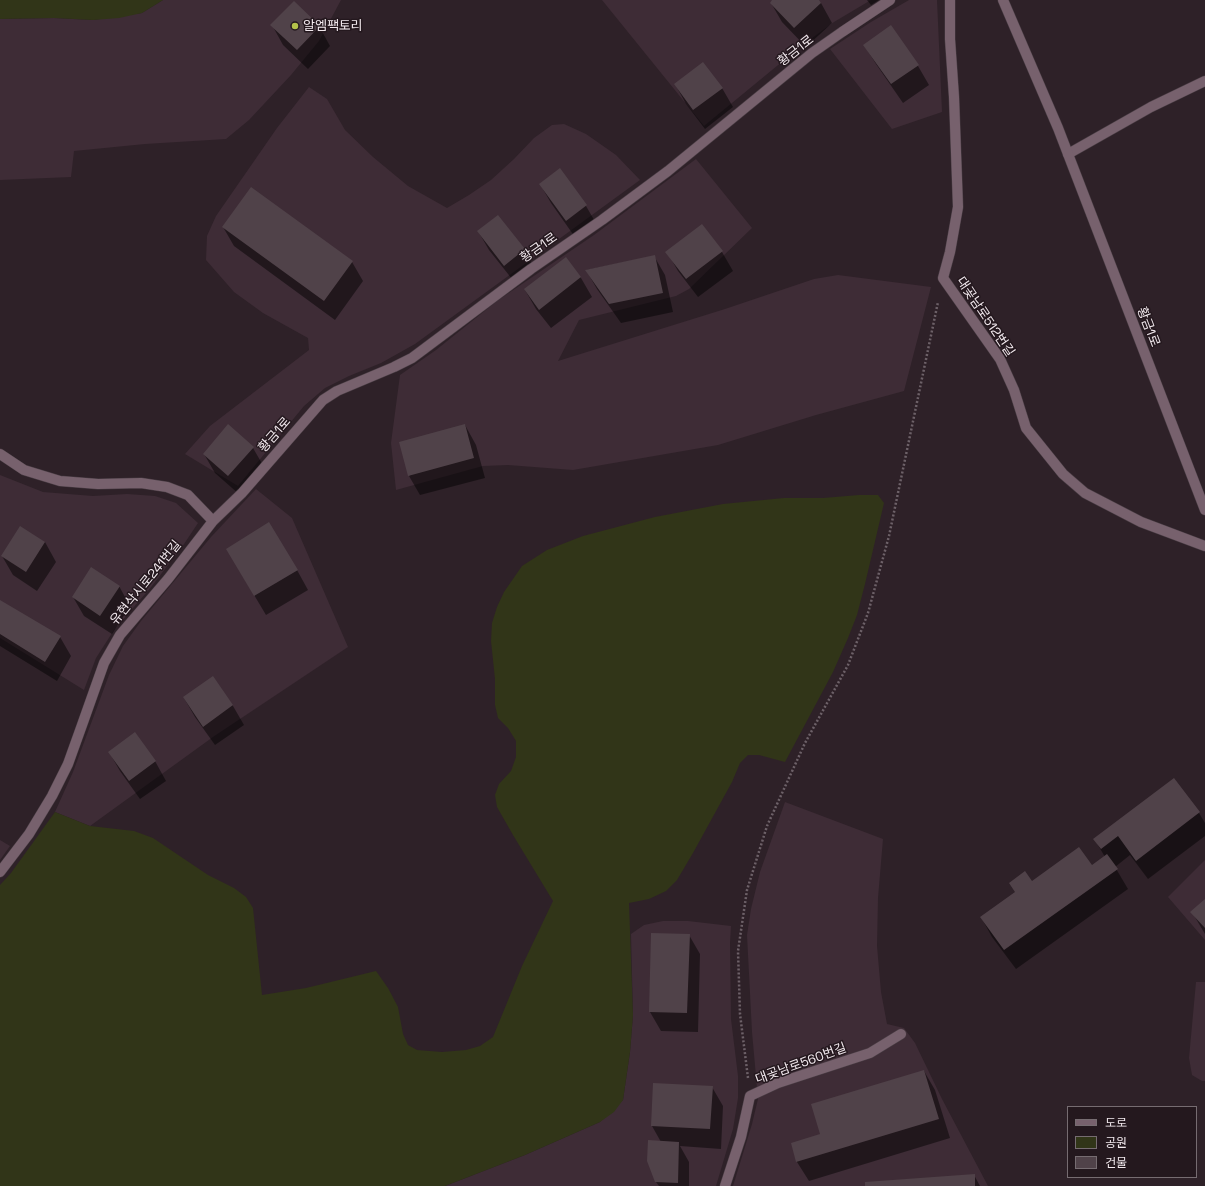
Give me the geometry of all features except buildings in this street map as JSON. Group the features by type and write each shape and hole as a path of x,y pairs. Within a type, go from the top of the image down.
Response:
{"street":[{"name":"황금1로","path":"213,521 242,493 323,400 337,391 412,358 512,283 602,220 668,171 812,53 890,0"},
{"name":"대곶남로512번길","path":"950,0 950,39 954,97 958,207 950,252 943,278 1000,359 1014,390 1026,428 1063,474 1085,493 1141,522 1205,546"},
{"name":"황금1로","path":"1003,0 1058,128 1205,510"},
{"path":"1068,154 1151,107 1205,81"},
{"path":"0,454 24,470 60,481 98,484 141,484 167,487 188,495 213,521"},
{"name":"유현삭시로241번길","path":"0,872 29,834 52,796 68,764 104,663 120,636 168,579 213,521"},
{"name":"대곶남로560번길","path":"725,1186 741,1137 750,1096 778,1083 870,1053 901,1034"}],"path":[{"path":"750,1096 740,1014 738,951 746,890 767,826 805,744 848,665 868,613 889,536 943,278"}],"shaded area":[{"path":"163,0 341,0 319,41 291,75 249,120 226,139 145,144 74,151 71,177 0,180 0,19 54,18 93,20 142,13"},
{"path":"602,0 871,0 834,22 800,47 704,126"},
{"path":"909,0 937,0 942,112 892,129 830,49 871,22"},
{"path":"309,87 327,99 345,130 373,157 408,186 447,208 491,180 534,138 552,125 564,124 586,134 616,155 640,180 415,344 381,363 325,388 304,406 238,486 185,454 210,426 309,350 308,338 263,313 234,292 206,260 207,236 216,216 277,128"},
{"path":"696,159 752,228 689,289 676,296 579,320 558,361 725,309 814,279 838,275 931,287 904,391 816,415 718,445 573,470 508,465 483,466 396,490 391,443 400,375 436,350 497,301 594,235"},
{"path":"0,475 43,492 93,496 127,494 155,496 176,503 198,523 152,586 114,630 96,658 84,690 0,638"},
{"path":"256,489 292,518 348,647 213,737 90,826 55,812 73,772 109,675 123,646 141,621 211,537"},
{"path":"785,802 883,839 878,898 877,946 881,992 887,1024 904,1028 915,1043 942,1099 988,1186 733,1186 758,1099 752,1032 747,935 751,909 760,872"},
{"path":"0,840 10,846 0,860"},
{"path":"1205,860 1205,940 1168,897"},
{"path":"663,921 688,921 731,926 731,1019 738,1076 738,1098 733,1129 716,1186 445,1186 525,1155 600,1122 623,1100 630,1052 633,1015 631,934 644,925"},
{"path":"1196,982 1205,982 1205,1081 1202,1081 1192,1075 1189,1058"}],"green space":[{"path":"0,0 163,0 142,13 119,18 93,20 54,18 0,19"},
{"path":"878,495 884,503 857,615 833,672 785,762 759,755 748,755 740,763 732,782 677,880 666,891 649,899 629,903 633,1015 630,1052 623,1100 614,1112 600,1122 525,1155 445,1186 0,1186 0,885 11,873 55,812 90,826 134,831 153,838 208,875 234,888 246,897 253,908 262,995 306,988 376,971 388,988 398,1007 403,1034 408,1045 417,1050 442,1052 466,1050 480,1046 493,1037 522,966 553,901 497,807 495,795 499,784 511,771 516,757 516,741 508,728 498,718 495,705 495,679 491,641 492,623 504,592 522,566 547,550 583,536 655,517 723,504 784,498 823,498"}],"place":[{"name":"알엠팩토리","path":"295,26"}]}
